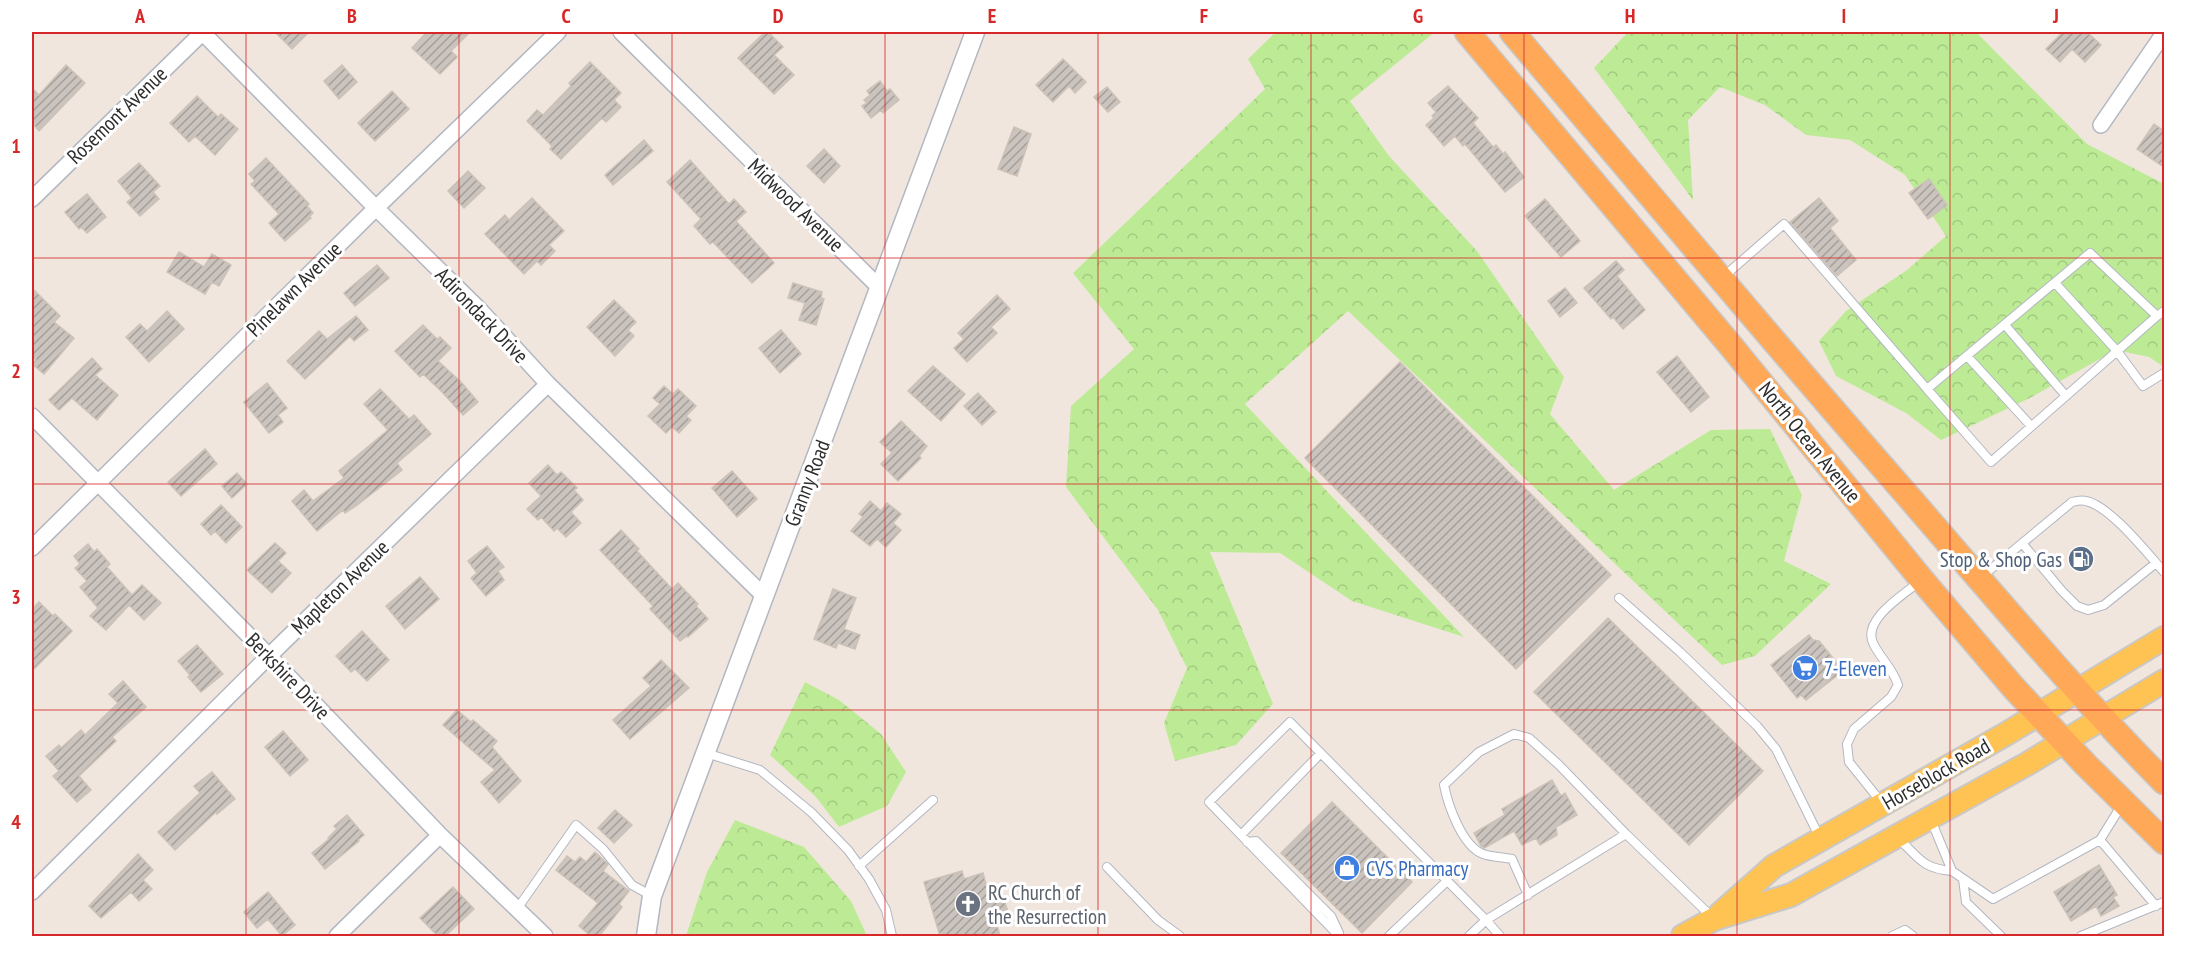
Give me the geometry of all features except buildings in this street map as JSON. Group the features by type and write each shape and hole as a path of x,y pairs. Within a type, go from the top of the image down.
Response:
{"highway":[{"name":"North Ocean Avenue","path":"1467,32 1731,346 1922,580 2037,714 2164,842"},
{"name":"North Ocean Avenue","path":"1512,32 1721,279 2076,691 2164,782"}],"main road":[{"name":"Horseblock Road","path":"1714,919 1774,866 2164,638"},
{"name":"Horseblock Road","path":"1683,936 1714,919 1791,895 1930,819 2164,681"}],"street":[{"name":"Adirondack Drive","path":"203,32 375,208 479,309 548,384 765,597"},
{"name":"Rosemont Avenue","path":"32,199 203,32"},
{"name":"Pinelawn Avenue","path":"32,548 375,208 558,32"},
{"name":"Midwood Avenue","path":"621,32 880,288"},
{"name":"Granny Road","path":"645,936 652,896 975,32"},
{"path":"2101,125 2164,33"},
{"name":"Mapleton Avenue","path":"32,892 269,656 548,384"},
{"name":"Berkshire Drive","path":"32,416 269,656 440,835 545,936"},
{"path":"337,936 440,835"}],"lane":[{"path":"1721,279 1784,224 1927,389 1991,462 2161,314 2090,253 1927,389"},
{"path":"2055,282 2117,351 2143,386 2164,373"},
{"path":"2005,325 2066,396"},
{"path":"1967,356 2031,426"},
{"path":"1979,579 2072,502 2086,501 2105,511 2164,572"},
{"path":"2022,543 2062,591 2077,606 2088,610 2104,605 2156,563"},
{"path":"1883,804 1849,762 1847,744 1854,729 1891,698 1898,685 1895,674 1872,643 1871,628 1879,614 1922,580"},
{"path":"1619,598 1680,652 1757,726 1776,749 1821,840"},
{"path":"1340,936 1209,802 1290,722 1500,936"},
{"path":"1528,895 1512,859 1483,854 1473,847 1459,827 1447,801 1444,784 1479,753 1514,734 1528,738 1559,765 1714,919"},
{"path":"706,753 760,770 812,812 848,850 859,866 886,910 892,936"},
{"path":"1244,838 1321,753"},
{"path":"859,866 933,800"},
{"path":"1897,837 1921,861 1934,870 1952,871 1993,899 2100,840 2123,803"},
{"path":"1930,819 1952,871"},
{"path":"517,909 576,825 603,849 632,885 652,896"},
{"path":"1469,936 1486,920 1626,834"},
{"path":"2081,936 2160,904 2100,840"},
{"path":"1107,867 1158,920 1180,936"},
{"path":"1964,879 1966,902 2001,936"},
{"path":"1389,936 1447,881"},
{"path":"1892,936 1905,930"},
{"path":"1899,936 1905,930"},
{"path":"1905,930 1913,936"}],"green space":[{"path":"1276,32 1435,32 1350,101 1389,156 1477,251 1564,377 1550,414 1614,490 1711,430 1770,429 1802,495 1784,561 1831,584 1755,656 1722,665 1348,311 1245,404 1464,637 1352,601 1280,553 1210,552 1273,704 1236,745 1175,761 1164,723 1187,668 1158,610 1066,487 1071,406 1134,349 1073,273 1265,89 1248,59"},
{"path":"1628,32 1976,32 2087,144 2164,184 2164,367 2149,357 2116,350 2028,399 1941,440 1906,413 1836,376 1819,341 1846,311 1907,270 1946,236 1905,175 1850,140 1806,135 1765,105 1720,87 1688,120 1693,200 1594,68"},
{"path":"805,682 839,700 881,734 906,772 887,806 839,827 816,797 770,755"},
{"path":"735,820 804,847 851,901 867,936 686,936 707,872"}],"place":[{"name":"Stop & Shop Gas","path":"2081,559"},
{"name":"7-Eleven","path":"1805,668"},
{"name":"CVS Pharmacy","path":"1347,868"},
{"name":"RC Church of the Resurrection","path":"968,904"}]}
